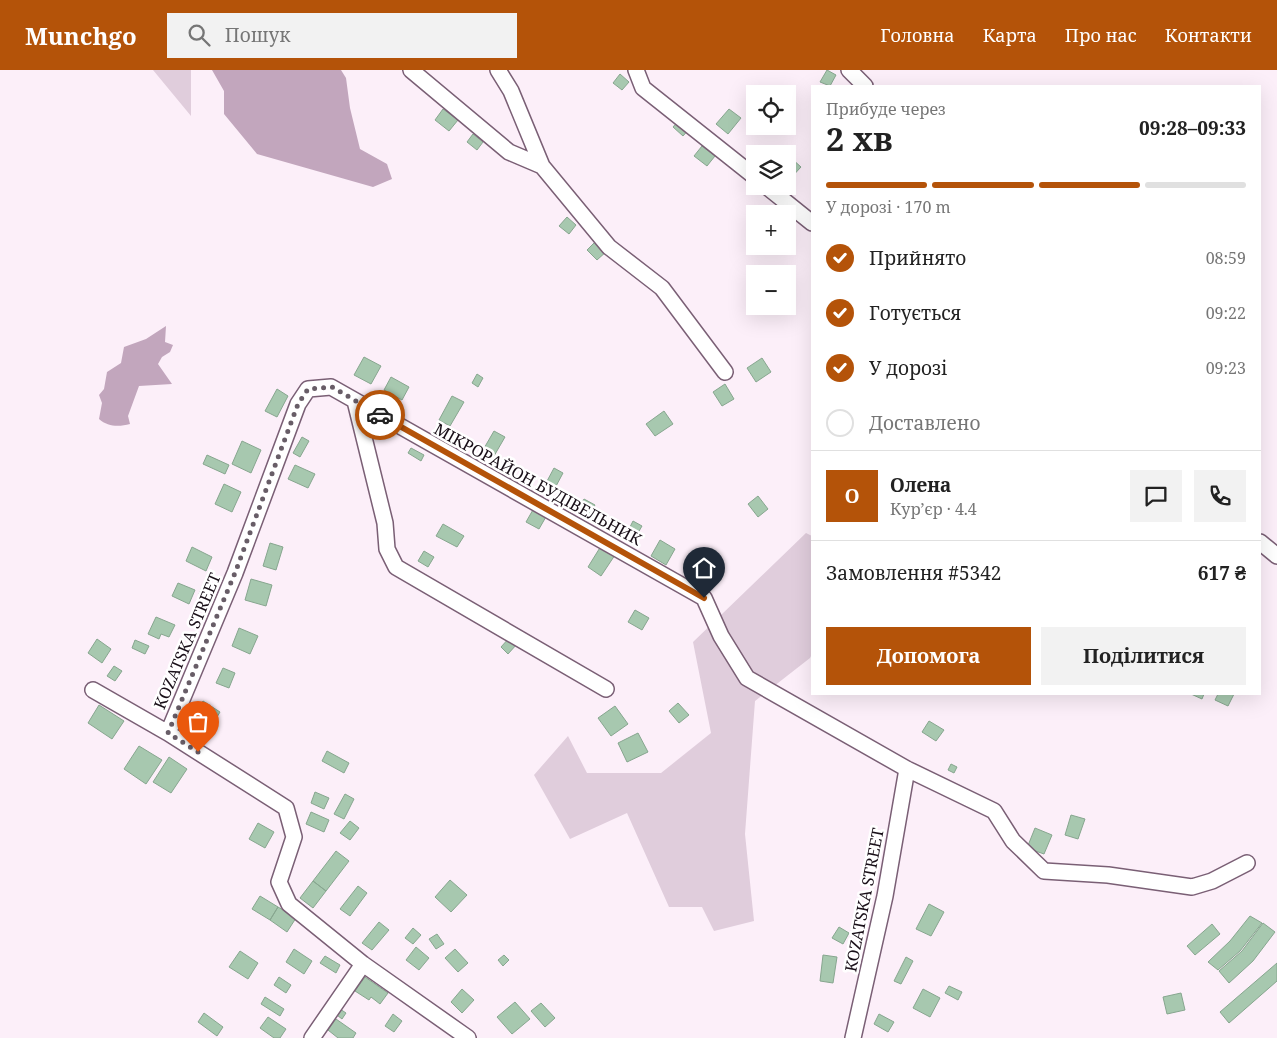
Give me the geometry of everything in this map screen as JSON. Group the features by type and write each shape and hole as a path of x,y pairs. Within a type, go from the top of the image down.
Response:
{"street":[{"path":"411,70 509,152 542,166"},
{"path":"498,70 511,91 542,166 609,247 662,288 725,372"},
{"path":"636,70 643,88 746,170"},
{"path":"849,70 864,85"},
{"path":"777,195 811,222"},
{"name":"МІКРОРАЙОН БУДІВЕЛЬНИК","path":"308,389 332,387 704,598 721,636 747,678 907,769"},
{"name":"KOZATSKA STREET","path":"308,389 298,404 235,573 168,733 286,808 294,837 279,882 289,904 364,964 468,1038"},
{"path":"355,401 385,523 387,549 396,567 606,689"},
{"path":"1261,543 1277,556"},
{"path":"93,690 168,733"},
{"path":"907,769 994,811 1014,841 1044,871 1108,875 1192,887 1212,881 1247,863"},
{"name":"KOZATSKA STREET","path":"853,1038 885,896 907,769"},
{"path":"312,1038 364,964"}],"shaded area":[{"path":"153,70 191,70 191,116"},
{"path":"212,70 341,70 346,78 350,108 360,149 387,164 392,179 373,187 257,154 224,114 224,91"},
{"path":"166,326 165,342 173,345 170,352 162,357 158,364 172,384 139,386 128,416 130,424 114,426 102,422 99,419 102,403 99,395 104,389 107,372 121,363 124,347 146,339"},
{"path":"806,533 811,536 811,656 755,701 745,834 754,921 714,931 702,907 669,907 627,813 570,839 534,775 568,736 587,773 661,773 711,733 693,642"}],"building":[{"path":"827,70 836,75 831,85 820,82"},
{"path":"620,74 629,82 622,90 613,83"},
{"path":"443,109 458,120 449,131 435,120"},
{"path":"729,109 741,118 728,134 716,124"},
{"path":"680,119 690,128 683,136 673,127"},
{"path":"473,134 483,142 477,150 467,142"},
{"path":"702,146 715,156 707,166 694,156"},
{"path":"796,162 801,167 796,172"},
{"path":"567,217 576,225 569,234 559,226"},
{"path":"597,240 607,251 597,260 587,250"},
{"path":"364,357 381,366 371,384 354,375"},
{"path":"762,358 771,372 756,382 747,368"},
{"path":"477,374 483,378 478,387 472,383"},
{"path":"391,377 409,387 402,400 384,390"},
{"path":"725,384 734,399 722,406 713,392"},
{"path":"277,389 288,396 277,417 265,411"},
{"path":"452,396 464,402 450,426 439,420"},
{"path":"664,411 673,424 655,436 646,424"},
{"path":"494,431 505,437 494,456 483,450"},
{"path":"302,437 309,441 300,457 293,453"},
{"path":"242,441 261,450 251,473 232,464"},
{"path":"411,448 424,455 421,461 408,453"},
{"path":"207,455 229,465 225,474 203,464"},
{"path":"295,465 315,474 308,488 288,479"},
{"path":"554,468 563,473 555,488 546,483"},
{"path":"224,484 241,492 232,512 215,504"},
{"path":"758,496 768,509 758,517 748,504"},
{"path":"584,499 595,505 588,517 577,511"},
{"path":"534,508 547,515 539,529 526,522"},
{"path":"633,521 642,526 635,538 627,533"},
{"path":"443,524 464,536 457,547 436,536"},
{"path":"660,540 675,549 666,565 651,556"},
{"path":"270,543 283,547 276,570 263,566"},
{"path":"601,546 615,555 601,576 588,567"},
{"path":"192,547 212,557 206,571 186,561"},
{"path":"424,551 434,557 428,567 418,561"},
{"path":"251,579 272,585 266,606 245,600"},
{"path":"178,583 195,590 189,604 172,596"},
{"path":"202,587 213,592 210,599 199,594"},
{"path":"635,610 649,618 642,630 628,622"},
{"path":"156,617 175,625 169,637 161,634 159,639 148,634"},
{"path":"239,628 258,636 250,654 232,646"},
{"path":"510,637 517,644 508,654 501,647"},
{"path":"97,639 111,649 102,663 88,653"},
{"path":"135,640 149,646 145,654 132,648"},
{"path":"114,666 122,671 115,681 107,676"},
{"path":"223,668 235,673 229,688 216,683"},
{"path":"1193,695 1204,695 1202,699"},
{"path":"1218,695 1234,695 1228,706 1215,700"},
{"path":"203,701 220,712 210,729 204,725 201,728 190,721"},
{"path":"678,703 689,715 679,723 669,711"},
{"path":"99,705 124,721 112,739 88,723"},
{"path":"615,706 628,724 611,736 598,718"},
{"path":"929,721 944,730 936,741 922,732"},
{"path":"638,733 648,752 627,762 618,743"},
{"path":"139,746 162,760 146,784 124,769"},
{"path":"327,751 349,763 344,773 322,761"},
{"path":"169,757 187,769 171,793 153,782"},
{"path":"951,764 957,767 954,773 948,770"},
{"path":"315,792 329,798 324,809 311,803"},
{"path":"345,794 354,799 344,819 334,814"},
{"path":"311,812 329,820 324,832 306,824"},
{"path":"1071,815 1085,819 1078,839 1065,835"},
{"path":"350,821 359,828 350,840 340,833"},
{"path":"258,823 274,832 265,848 249,839"},
{"path":"1035,828 1052,835 1044,854 1027,848"},
{"path":"336,851 349,861 326,891 313,881"},
{"path":"450,880 467,895 451,912 435,897"},
{"path":"313,881 326,891 313,908 300,898"},
{"path":"358,886 367,893 350,916 340,909"},
{"path":"260,896 278,907 270,920 252,909"},
{"path":"929,904 944,912 931,936 916,929"},
{"path":"278,907 296,918 287,932 270,920"},
{"path":"1250,916 1262,923 1240,951 1218,970 1208,962 1230,941"},
{"path":"379,922 389,930 372,950 362,943"},
{"path":"1263,923 1275,932 1253,961 1229,983 1219,971 1242,951"},
{"path":"1212,924 1220,934 1195,955 1187,946"},
{"path":"839,927 849,933 843,944 832,938"},
{"path":"413,928 421,935 413,944 405,938"},
{"path":"437,934 444,944 436,949 429,939"},
{"path":"416,947 429,958 419,970 406,960"},
{"path":"294,949 312,961 304,974 286,962"},
{"path":"455,949 468,963 458,972 445,958"},
{"path":"240,951 258,963 248,979 229,967"},
{"path":"504,955 509,960 503,966 498,960"},
{"path":"823,955 837,957 833,983 820,981"},
{"path":"325,956 340,965 336,973 320,963"},
{"path":"906,957 913,961 901,984 894,981"},
{"path":"1277,963 1277,981 1229,1023 1220,1012"},
{"path":"279,977 291,985 286,993 274,985"},
{"path":"365,977 388,993 380,1004 371,997 369,1000 355,991"},
{"path":"949,986 962,992 958,1000 945,993"},
{"path":"462,989 474,1000 462,1013 451,1002"},
{"path":"923,989 940,998 930,1017 913,1008"},
{"path":"1181,993 1185,1010 1167,1014 1163,997"},
{"path":"265,997 284,1009 280,1016 261,1004"},
{"path":"515,1002 530,1019 512,1034 497,1017"},
{"path":"541,1003 555,1018 545,1027 531,1011"},
{"path":"337,1007 346,1013 342,1019 333,1012"},
{"path":"204,1013 223,1027 217,1036 198,1022"},
{"path":"393,1014 402,1021 394,1032 385,1026"},
{"path":"879,1014 894,1022 888,1032 874,1024"},
{"path":"268,1017 286,1029 280,1038 274,1038 260,1028"},
{"path":"336,1019 356,1033 353,1038 338,1038 328,1030"}],"way so far":[{"path":"198,752 168,733 235,573 298,404 308,389 332,387 380,415"}],"route":[{"path":"380,415 704,598"}]}
